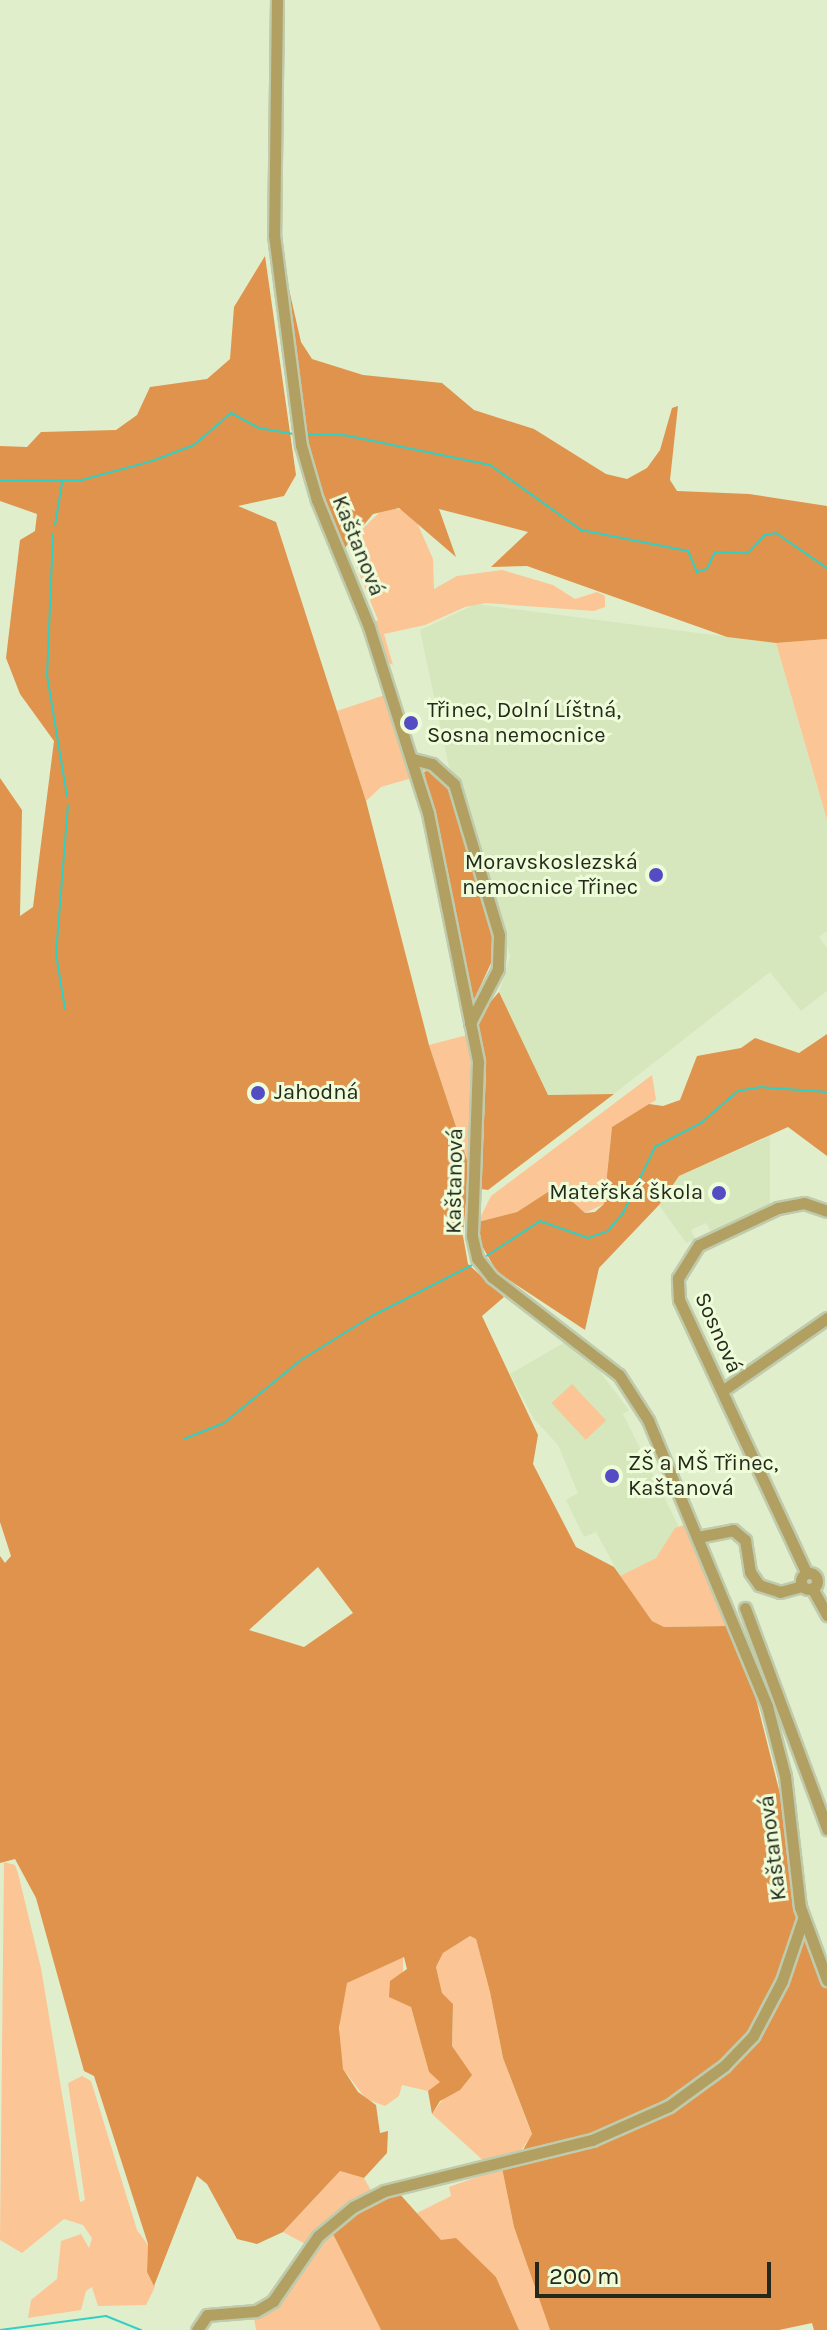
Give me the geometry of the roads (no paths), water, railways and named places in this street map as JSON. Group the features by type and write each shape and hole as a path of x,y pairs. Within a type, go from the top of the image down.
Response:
{"street":[{"name":"Kaštanová","path":"277,0 274,235 301,445 413,759 478,1062 472,1236 477,1258 500,1284 593,1350 634,1393 698,1537 767,1706 785,1776 804,1917 827,1980"},
{"path":"413,759 432,764 454,784 499,935 498,969 470,1023"},
{"name":"Sosnová","path":"811,1573 679,1300 678,1278 687,1256 705,1242 778,1208 804,1203 827,1211"},
{"name":"Sosnová","path":"722,1391 827,1318"},
{"path":"698,1537 720,1528 733,1530 745,1540 750,1572 759,1585 777,1592 807,1587"},
{"path":"807,1587 811,1573 827,1568"},
{"path":"807,1587 827,1615"},
{"path":"745,1608 827,1829"},
{"path":"197,2330 207,2315 256,2311 273,2301 318,2236 353,2207 384,2191 592,2140 669,2106 724,2066 753,2036 782,1981 804,1917"}],"waterway":[{"path":"0,481 82,480 152,461 194,445 231,413 259,428 293,434"},
{"path":"306,434 344,435 490,465 581,530 688,551 697,572 707,569 715,552 748,553 765,535 776,533 827,568"},
{"path":"55,525 62,483"},
{"path":"53,534 47,675 67,796"},
{"path":"65,1009 56,954 68,805"},
{"path":"485,1257 540,1221 588,1238 608,1231 623,1213 655,1147 701,1123 738,1091 760,1087 827,1092"},
{"path":"184,1439 224,1423 301,1360 372,1316 476,1263"},
{"path":"0,2330 106,2316 141,2330"}],"place":[{"name":"Třinec, Dolní Líštná, Sosna nemocnice","path":"411,723"},
{"name":"Moravskoslezská nemocnice Třinec","path":"656,875"},
{"name":"Jahodná","path":"258,1093"},
{"name":"Mateřská škola","path":"719,1193"},
{"name":"ZŠ a MŠ Třinec, Kaštanová","path":"612,1476"}]}
